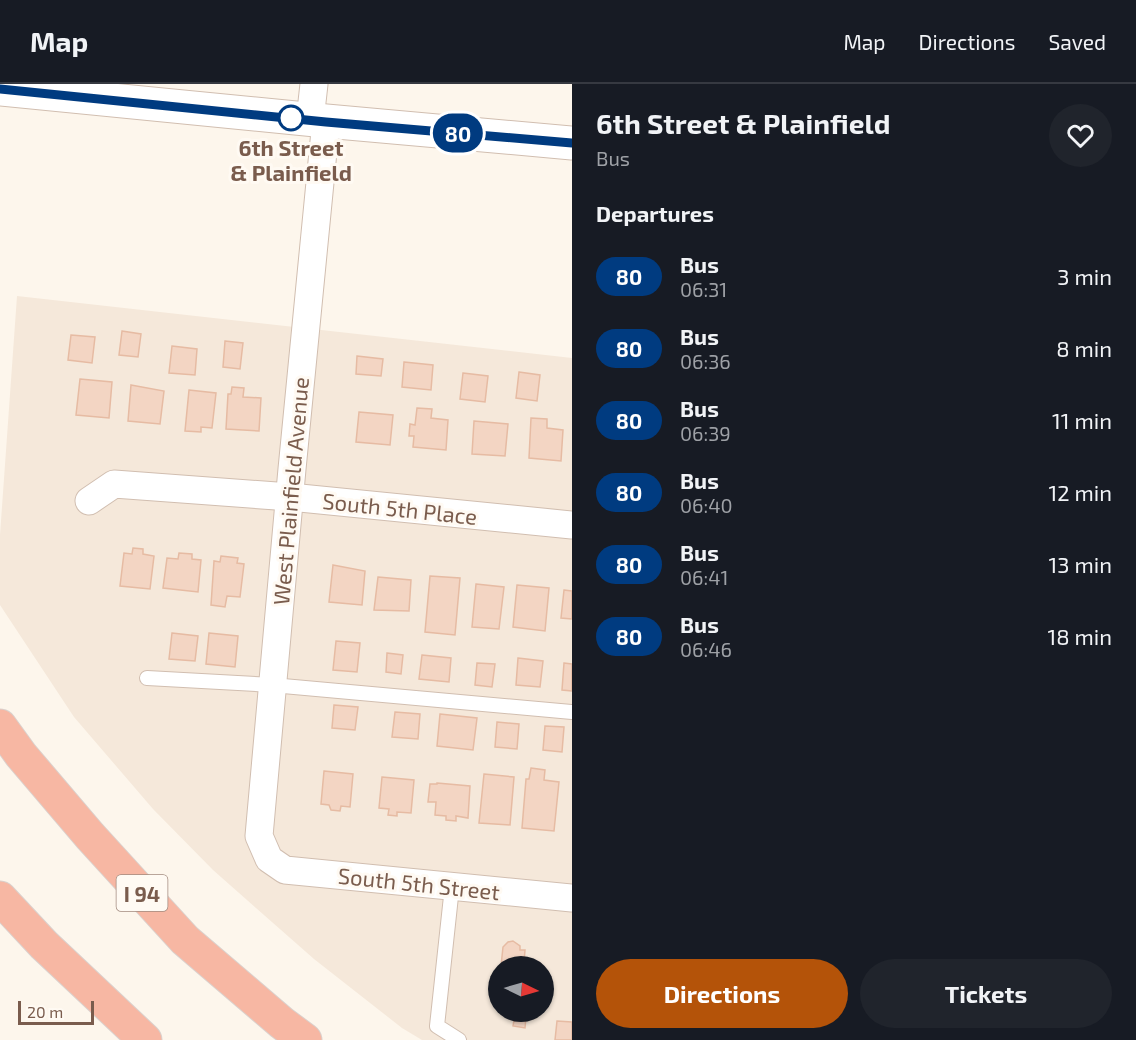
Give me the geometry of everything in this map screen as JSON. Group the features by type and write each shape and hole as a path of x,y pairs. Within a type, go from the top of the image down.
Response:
{"highway":[{"name":"I 94","path":"0,726 21,755 90,836 185,940 305,1040"},
{"path":"0,897 44,945 145,1040"}],"street":[{"name":"West Plainfield Avenue","path":"269,859 259,836 290,497 318,121 314,84"},
{"path":"0,89 85,91 318,121 572,143 572,137"},
{"name":"South 5th Place","path":"89,501 114,484 290,497 572,525"},
{"name":"South 5th Street","path":"269,859 285,870 572,898"}],"lane":[{"path":"147,678 272,685 572,712"},
{"path":"452,887 437,1026 459,1040"}],"shaded area":[{"path":"17,296 572,358 572,1040 422,1040 402,1028 314,959 213,870 153,809 74,717 0,605 0,535"}],"building":[{"path":"122,331 141,334 138,357 119,355"},
{"path":"71,335 95,337 92,363 68,360"},
{"path":"225,341 243,343 240,369 223,367"},
{"path":"172,346 197,349 195,375 169,373"},
{"path":"357,356 383,359 381,376 356,374"},
{"path":"404,362 433,365 431,390 402,387"},
{"path":"519,372 540,375 537,401 516,398"},
{"path":"463,373 488,376 485,402 460,399"},
{"path":"80,379 112,382 109,418 76,415"},
{"path":"131,385 164,391 160,424 128,421"},
{"path":"232,387 244,388 243,397 261,398 259,431 226,429 228,394 231,394"},
{"path":"189,390 216,393 212,428 201,427 201,432 185,431"},
{"path":"417,408 432,409 431,418 448,420 446,450 413,447 414,436 409,436 410,424 415,425"},
{"path":"359,412 393,415 390,445 356,442"},
{"path":"531,418 547,419 547,428 563,430 561,461 529,458"},
{"path":"474,421 508,424 505,456 472,454"},
{"path":"133,548 143,549 143,554 154,556 150,589 120,586 124,553 132,554"},
{"path":"179,553 192,554 192,559 201,560 198,592 163,588 167,558 178,559"},
{"path":"221,556 238,558 237,563 244,564 240,597 227,596 225,607 211,605 214,561 220,562"},
{"path":"333,565 365,571 362,605 329,602"},
{"path":"430,576 460,578 455,635 425,632"},
{"path":"378,577 411,580 409,611 374,610"},
{"path":"476,584 504,587 499,629 472,627"},
{"path":"517,585 549,588 545,631 513,627"},
{"path":"564,590 572,591 572,619 561,618"},
{"path":"172,633 198,636 195,661 169,659"},
{"path":"209,633 238,636 235,667 206,664"},
{"path":"336,641 360,643 357,672 333,670"},
{"path":"387,653 403,655 401,674 386,672"},
{"path":"422,655 451,658 449,682 419,679"},
{"path":"518,658 543,661 540,687 516,685"},
{"path":"477,663 495,664 492,687 475,685"},
{"path":"564,663 572,664 572,691 562,690"},
{"path":"334,705 358,707 355,730 332,728"},
{"path":"395,712 420,714 418,739 392,737"},
{"path":"440,714 477,718 473,750 437,746"},
{"path":"497,722 519,724 517,749 495,747"},
{"path":"545,726 564,727 562,752 543,750"},
{"path":"531,768 545,770 544,780 559,782 554,831 522,828 526,779 529,779"},
{"path":"324,771 353,774 350,807 341,806 340,811 331,810 329,805 321,804"},
{"path":"484,774 514,777 510,825 479,823"},
{"path":"382,777 414,780 411,813 397,812 397,816 388,815 389,809 379,808"},
{"path":"430,784 470,786 468,818 456,816 456,821 446,820 446,816 435,815 436,802 428,802"},
{"path":"513,941 520,946 520,950 525,950 524,956 502,956 503,947"},
{"path":"557,1021 572,1022 572,1040 555,1040"},
{"path":"514,1022 526,1022 525,1028 513,1026"}],"bus line":[{"name":"80","path":"0,89 326,122 572,143"}],"place":[{"name":"6th Street & Plainfield","path":"291,118"}]}
